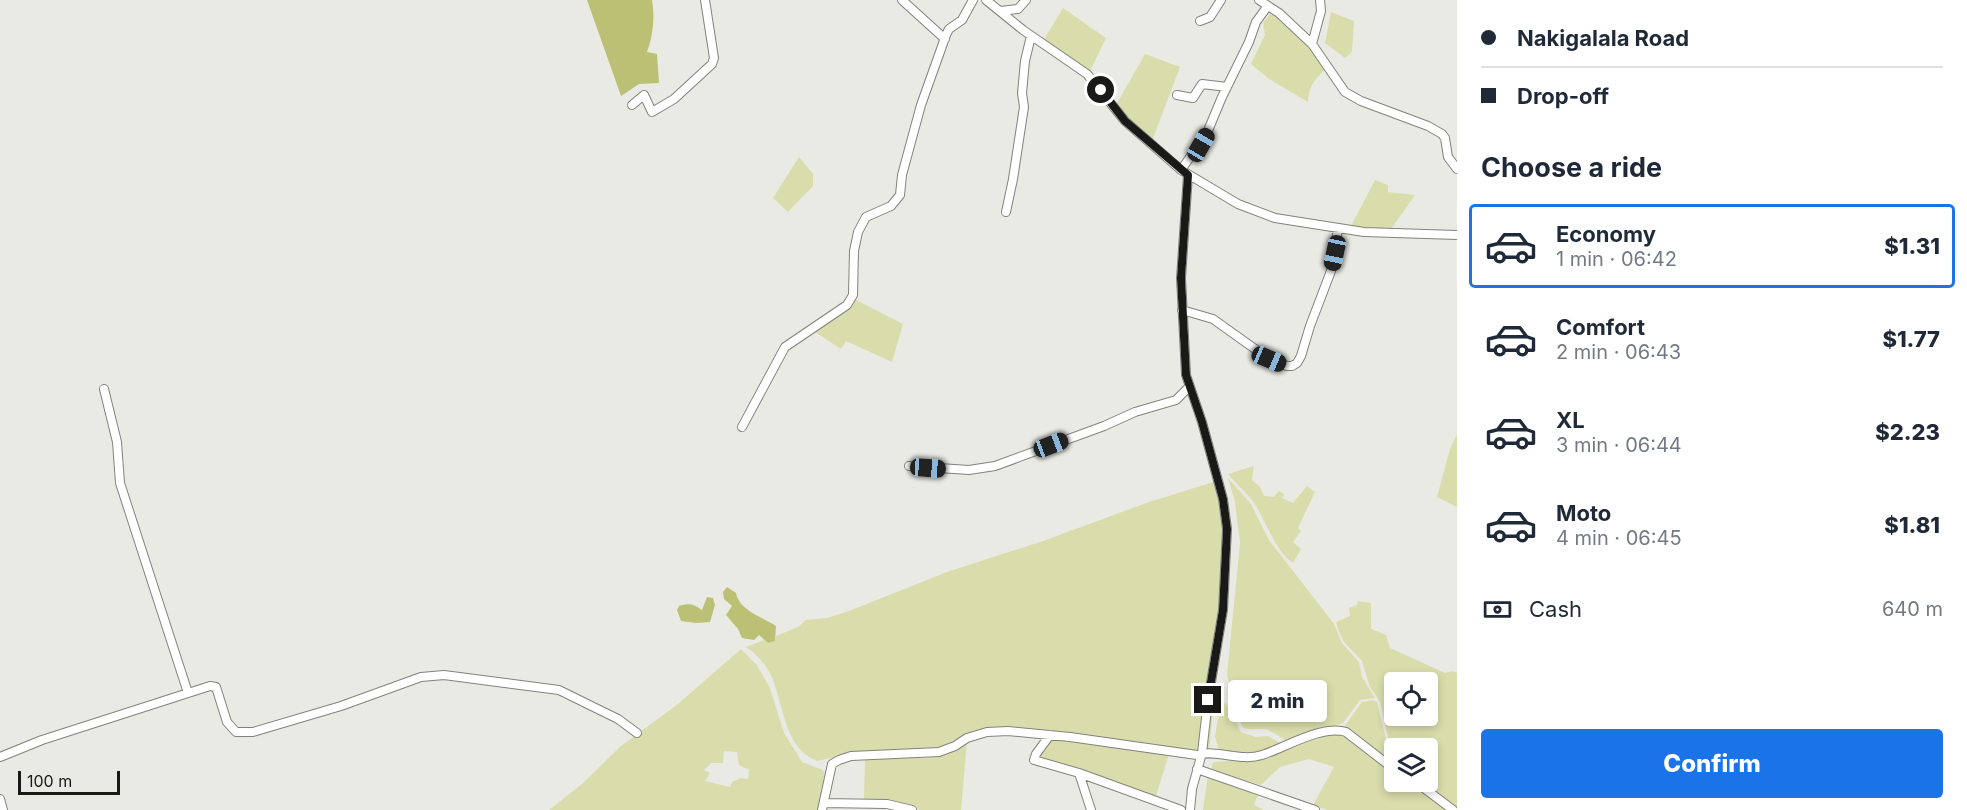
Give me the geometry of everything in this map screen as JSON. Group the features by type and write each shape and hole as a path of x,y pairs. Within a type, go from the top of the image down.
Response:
{"street":[{"path":"632,105 644,95 652,112 656,111 674,99 712,64 714,58 705,0"},
{"path":"902,0 945,39"},
{"path":"742,427 785,347 847,305 853,298 854,251 858,232 866,217 891,206 900,195 902,175 921,105 945,39 950,29 965,15 973,0"},
{"path":"986,0 1031,36 1087,74 1125,121 1184,172 1238,204 1267,216 1338,229 1364,232 1456,232"},
{"path":"1016,24 1018,9 1026,0"},
{"path":"1200,21 1210,17 1221,0"},
{"path":"1259,0 1279,13 1312,44 1345,92 1361,101 1428,126 1442,134 1445,138 1448,158 1457,169"},
{"path":"1312,44 1321,11 1320,0"},
{"path":"1190,810 1192,789 1202,753 1223,610 1227,529 1223,499 1202,422 1189,387 1184,354 1182,256 1184,172 1208,133 1256,22 1267,7"},
{"path":"1000,11 1018,9"},
{"path":"1006,212 1023,107 1025,61 1031,36"},
{"path":"1177,95 1193,98 1200,85 1206,83 1227,87"},
{"path":"1182,310 1213,319 1269,359 1287,366 1298,363 1331,271 1338,229"},
{"path":"909,466 969,471 995,466 1104,426 1135,412 1176,400 1189,387"},
{"path":"104,389 117,442 120,483 188,693"},
{"path":"0,757 42,740 210,686 216,687 227,722 236,732 253,732 341,706 421,677 444,675 559,690 618,719 637,733"},
{"path":"912,810 887,804 823,807 832,764 844,758 939,752 967,738 987,732 1008,731 1235,758 1259,756 1321,733 1339,730 1346,732 1384,761"},
{"path":"1050,735 1034,760 1078,773 1181,810"},
{"path":"1197,769 1315,810"},
{"path":"1078,773 1091,810"},
{"path":"1429,792 1453,810"},
{"path":"0,799 3,810"}],"green space":[{"path":"587,0 652,0 653,26 647,52 657,54 659,83 639,84 621,96"},
{"path":"1063,8 1106,38 1089,73 1043,41"},
{"path":"1273,10 1329,66 1314,82 1308,102 1269,79 1251,64 1265,35 1263,23"},
{"path":"1331,12 1354,21 1352,52 1345,58 1325,43"},
{"path":"1145,54 1180,67 1152,141 1116,105"},
{"path":"799,157 813,174 813,186 788,212 773,198"},
{"path":"1375,180 1388,185 1388,192 1415,195 1391,229 1350,228"},
{"path":"854,299 903,324 892,362 846,341 841,349 812,330"},
{"path":"1457,434 1457,507 1437,497 1450,449"},
{"path":"1254,466 1252,480 1260,487 1264,496 1274,497 1279,491 1284,494 1282,498 1293,503 1307,486 1315,492 1298,528 1301,531 1293,542 1301,549 1293,563 1281,552 1254,503 1228,474"},
{"path":"1228,478 1251,504 1269,540 1334,624 1342,643 1359,662 1362,677 1375,698 1360,700 1343,723 1290,742 1268,730 1243,728 1227,675 1240,543 1235,502"},
{"path":"1223,479 1232,528 1227,610 1208,750 1200,752 1002,727 970,732 935,750 864,751 817,761 799,748 792,738 769,672 759,658 746,647 764,640 768,643 775,641 776,636 798,627 806,620 827,618 849,611 947,572 1043,541 1149,502"},
{"path":"727,587 736,593 746,609 776,626 775,641 768,643 759,635 754,640 742,638 738,629 726,615 732,606 724,599 723,592"},
{"path":"707,597 713,598 715,605 710,622 681,621 677,610 679,606 691,605 702,610"},
{"path":"1358,601 1371,603 1371,629 1386,635 1390,648 1445,673 1453,671 1457,673 1457,809 1436,792 1438,792 1438,738 1388,738 1385,726 1438,726 1438,672 1384,672 1384,720 1380,702 1370,687 1362,661 1344,642 1339,632 1336,622 1350,616 1349,608 1357,605"},
{"path":"741,649 756,664 770,688 784,733 802,762 823,770 826,776 818,810 549,810 582,784 621,746 678,704","holes":["724,751 737,752 739,765 749,770 748,779 741,778 732,782 730,787 705,781 710,773 704,770 711,763 723,763"]},
{"path":"1221,700 1231,710 1241,732 1256,737 1268,736 1282,744 1250,755 1219,751 1215,736"},
{"path":"1372,700 1377,702 1386,738 1384,754 1381,755 1348,729 1343,728 1362,702"},
{"path":"1341,735 1365,749 1384,767 1384,792 1422,792 1448,810 1327,810 1313,805 1334,767 1309,759 1280,767 1261,785 1212,770 1214,762 1260,759 1320,737"},
{"path":"1052,738 1169,754 1155,799 1082,771 1038,758"},
{"path":"967,742 961,810 920,810 901,803 864,801 865,757 927,758 949,754"},
{"path":"1208,775 1259,792 1254,805 1264,810 1203,810"}],"route":[{"path":"1101,90 1125,121 1188,175 1182,236 1181,278 1186,375 1202,422 1223,499 1227,529 1223,610 1208,700"}]}
